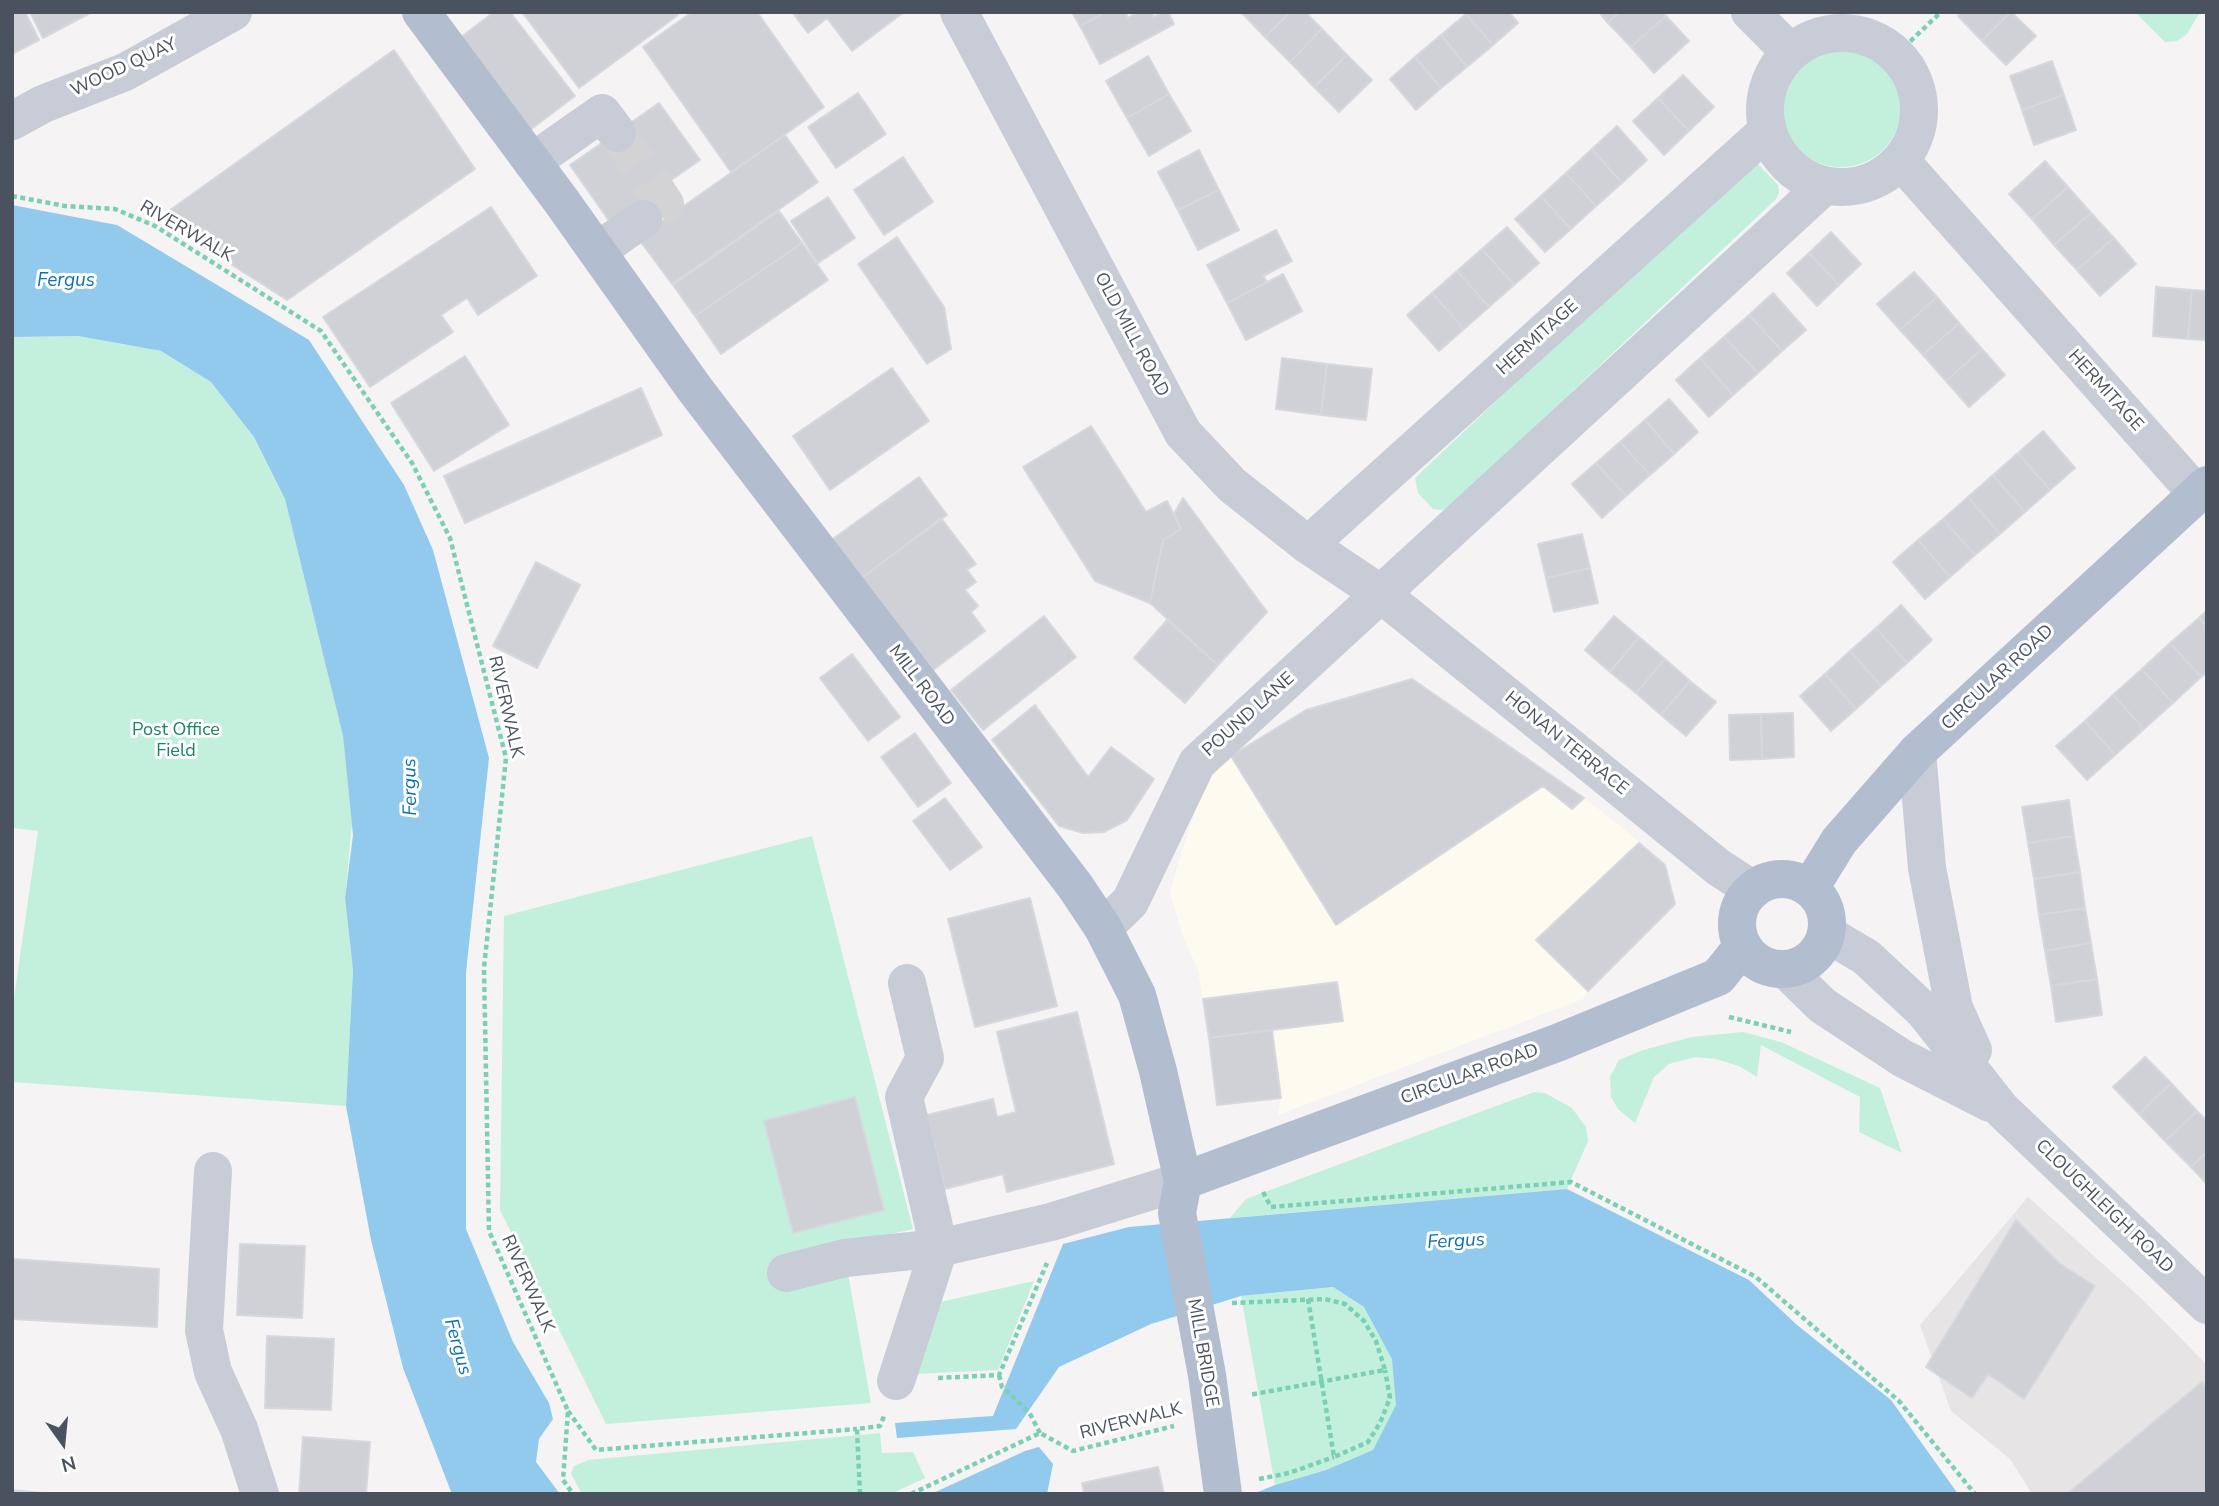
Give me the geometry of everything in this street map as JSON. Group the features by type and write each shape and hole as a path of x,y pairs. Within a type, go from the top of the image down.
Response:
{"main road":[{"name":"MILL ROAD","path":"421,12 562,202 694,388 1075,886 1103,928 1137,995 1158,1071 1180,1197"},
{"name":"CIRCULAR ROAD","path":"1810,888 1839,841 1917,752 2202,490"},
{"path":"1771,880 1791,880 1810,888 1825,908 1827,934 1813,959 1786,970 1769,968 1754,960 1743,946 1737,926 1741,907 1753,890 1771,880"},
{"name":"CIRCULAR ROAD","path":"1180,1197 1718,977 1743,946"},
{"name":"MILL BRIDGE","path":"1180,1197 1223,1493"}],"street":[{"name":"WOOD QUAY","path":"12,121 43,104 125,72 233,12"},
{"name":"OLD MILL ROAD","path":"959,12 1184,433 1232,485 1308,545 1381,594"},
{"path":"1750,12 1790,52"},
{"path":"1851,33 1898,52 1911,72 1918,102 1918,125 1901,161 1877,179 1850,187 1824,187 1795,171 1777,151 1768,130 1765,102 1769,84 1790,52 1818,36 1851,33"},
{"path":"532,162 602,113 617,133"},
{"name":"HERMITAGE","path":"1308,545 1768,130"},
{"name":"HERMITAGE","path":"1901,161 2202,490"},
{"path":"1381,594 1824,187"},
{"path":"597,251 643,219"},
{"name":"HONAN TERRACE","path":"1381,594 1718,867 1753,890"},
{"name":"POUND LANE","path":"1103,928 1130,902 1196,763 1381,594"},
{"name":"CLOUGHLEIGH ROAD","path":"1917,752 1927,868 1954,1008 2001,1109"},
{"name":"CLOUGHLEIGH ROAD","path":"1827,934 1866,957 1924,1011 2001,1109 2207,1305"},
{"name":"CLOUGHLEIGH ROAD","path":"1786,970 1823,1006 1902,1058 2001,1109"},
{"path":"896,1381 939,1248 904,1097 925,1058 906,983"},
{"path":"213,1171 204,1331 213,1372 239,1429 260,1494"},
{"path":"786,1273 845,1258 939,1248 987,1249 1051,1222 1180,1197"}],"path":[{"path":"1898,52 1941,12"},
{"name":"RIVERWALK","path":"12,196 65,206 115,209 155,226 321,331 412,463 450,538 506,758 484,968 489,1231 568,1411 563,1480 573,1494"},
{"path":"1728,1017 1793,1033"},
{"path":"1258,1183 1271,1207 1571,1182 1756,1277 1899,1401 1975,1494"},
{"path":"911,1494 1040,1433 1029,1412 1002,1387 999,1375 1055,1245 1051,1222"},
{"path":"1230,1296 1232,1303 1325,1299 1345,1304 1364,1321 1376,1341 1390,1398 1380,1423 1368,1442 1289,1473 1259,1479"},
{"path":"1308,1299 1334,1457"},
{"path":"1321,1382 1385,1370"},
{"path":"568,1411 596,1450 857,1429 880,1426 896,1381 999,1375"},
{"name":"RIVERWALK","path":"1040,1433 1073,1451 1213,1416 1250,1411 1248,1395 1321,1382"},
{"path":"857,1429 860,1494"},
{"path":"1257,1466 1260,1487"}],"shaded area":[{"path":"1412,679 1619,825 1665,865 1675,904 1583,999 1278,1115 1281,1098 1272,1030 1209,1038 1198,970 1182,934 1170,893 1178,863 1207,777 1231,756 1306,710"},
{"path":"2028,1197 2142,1299 2207,1365 2207,1494 2032,1494 2010,1459 1951,1411 1920,1325"}],"green space":[{"path":"2135,12 2200,12 2187,34 2177,41 2165,42"},
{"path":"1841,47 1864,52 1883,65 1896,84 1901,107 1896,130 1883,149 1864,162 1841,167 1818,162 1799,149 1786,130 1781,107 1786,84 1799,65 1818,52"},
{"path":"1758,164 1778,185 1777,198 1451,506 1442,510 1433,509 1418,493 1415,478 1744,166"},
{"name":"Post Office Field","path":"78,336 161,351 211,382 254,437 285,499 343,736 352,823 345,898 353,970 346,1106 12,1082 12,1012 38,831 12,828 12,337"},
{"path":"812,836 913,1229 843,1245 871,1403 606,1424 500,1210 504,916"},
{"path":"1743,1032 1781,1042 1880,1088 1902,1153 1859,1132 1860,1097 1761,1045 1757,1077 1739,1066 1716,1059 1695,1057 1669,1064 1654,1077 1635,1123 1618,1109 1611,1097 1610,1077 1619,1060 1643,1050 1692,1037"},
{"path":"1534,1092 1545,1093 1572,1108 1586,1127 1588,1141 1567,1189 1230,1218 1246,1199"},
{"path":"1034,1281 998,1370 913,1374 927,1305"},
{"path":"1333,1287 1364,1307 1583,1326 1373,1450 1326,1470 1275,1485 1241,1296"},
{"path":"880,1433 882,1453 913,1452 925,1478 891,1494 582,1494 571,1474 574,1466 588,1460"}],"water":[{"name":"Fergus","path":"12,205 117,225 309,340 404,485 433,550 489,758 466,972 466,1229 513,1342 549,1403 553,1419 539,1439 536,1462 560,1494 452,1494 403,1368 371,1240 346,1106 353,970 345,898 353,835 343,736 285,499 254,437 211,382 161,351 78,336 12,337"},
{"name":"Fergus","path":"1567,1189 1749,1280 1797,1325 1891,1400 1958,1494 1253,1494 1326,1470 1373,1450 1396,1405 1392,1359 1364,1307 1333,1287 1241,1296 1151,1324 1059,1367 1016,1429 897,1438 895,1423 993,1416 1063,1244 1129,1227"},
{"path":"1039,1447 1053,1464 1047,1494 931,1494 1025,1451"}],"building":[{"path":"12,12 25,12 39,40 12,54"},
{"path":"30,12 92,12 43,38"},
{"path":"494,12 510,12 575,96 530,130 460,38"},
{"path":"522,12 676,12 678,15 579,88"},
{"path":"692,12 757,12 824,107 731,172 643,47"},
{"path":"792,12 904,12 852,51 827,18 808,33"},
{"path":"1072,12 1106,12 1080,26"},
{"path":"1106,12 1125,12 1128,18 1138,12 1152,12 1154,17 1168,12 1174,24 1100,64 1080,26"},
{"path":"1241,12 1290,12 1265,37"},
{"path":"1290,12 1305,12 1322,29 1290,62 1265,37"},
{"path":"1509,12 1518,23 1493,45 1466,14"},
{"path":"1599,12 1619,12 1608,23"},
{"path":"1619,12 1662,12 1666,16 1631,47 1608,23"},
{"path":"1961,12 2011,12 1982,41 1958,16"},
{"path":"2011,12 2036,36 2006,65 1982,41"},
{"path":"1466,14 1493,45 1467,67 1441,35"},
{"path":"1666,16 1689,41 1654,73 1631,47"},
{"path":"1322,29 1347,55 1314,87 1290,62"},
{"path":"1441,35 1467,67 1441,88 1415,57"},
{"path":"394,50 475,169 287,300 159,218"},
{"path":"1347,55 1372,80 1339,112 1314,87"},
{"path":"1148,56 1169,94 1127,118 1106,81"},
{"path":"1415,57 1441,88 1416,110 1390,79"},
{"path":"2052,61 2064,95 2022,110 2010,76"},
{"path":"1683,75 1714,107 1689,131 1658,98"},
{"path":"858,93 886,134 836,168 808,127"},
{"path":"1169,94 1191,131 1149,156 1127,118"},
{"path":"2064,95 2076,130 2034,145 2022,110"},
{"path":"1658,98 1689,131 1664,155 1633,121"},
{"path":"659,103 700,160 661,187 675,208 649,227 612,225 570,165"},
{"path":"1617,126 1647,160 1622,183 1592,149"},
{"path":"785,135 818,182 672,284 638,238"},
{"path":"1592,149 1622,183 1596,206 1566,173"},
{"path":"1199,150 1219,190 1178,210 1158,172"},
{"path":"903,157 933,202 884,235 854,190"},
{"path":"2045,161 2068,187 2032,219 2009,194"},
{"path":"1566,173 1596,206 1571,229 1541,196"},
{"path":"2068,187 2091,213 2054,245 2032,219"},
{"path":"1219,190 1239,230 1198,250 1178,210"},
{"path":"1541,196 1571,229 1545,252 1515,219"},
{"path":"828,197 855,238 818,263 791,221"},
{"path":"491,207 537,276 478,315 467,298 441,315 453,332 370,387 323,317"},
{"path":"779,211 802,243 695,316 673,285"},
{"path":"2091,213 2114,238 2077,270 2054,245"},
{"path":"1507,227 1539,263 1514,285 1482,249"},
{"path":"1276,230 1292,261 1263,276 1267,282 1227,303 1207,265"},
{"path":"1831,232 1861,264 1839,285 1809,253"},
{"path":"897,237 944,307 951,349 927,364 858,264"},
{"path":"2114,238 2136,264 2100,296 2077,270"},
{"path":"802,243 828,280 721,354 695,316"},
{"path":"1482,249 1514,285 1489,307 1457,271"},
{"path":"1809,253 1839,285 1817,306 1787,273"},
{"path":"1457,271 1489,307 1464,329 1432,293"},
{"path":"1914,272 1937,297 1900,330 1877,304"},
{"path":"1283,274 1302,311 1246,340 1227,303"},
{"path":"2156,287 2192,290 2188,339 2153,336"},
{"path":"2192,290 2207,291 2207,340 2188,339"},
{"path":"1432,293 1464,329 1439,351 1407,315"},
{"path":"1773,293 1806,330 1782,351 1749,315"},
{"path":"1937,297 1959,323 1923,355 1900,330"},
{"path":"1749,315 1782,351 1758,373 1724,337"},
{"path":"1959,323 1982,349 1946,381 1923,355"},
{"path":"1724,337 1758,373 1733,395 1700,358"},
{"path":"1982,349 2005,375 1969,407 1946,381"},
{"path":"465,356 509,425 434,471 391,403"},
{"path":"1282,358 1327,364 1321,415 1276,409"},
{"path":"1700,358 1733,395 1709,417 1676,380"},
{"path":"1327,364 1372,369 1366,420 1321,415"},
{"path":"892,368 929,421 830,490 793,436"},
{"path":"641,388 662,435 465,523 444,476"},
{"path":"1669,399 1698,432 1674,454 1645,420"},
{"path":"1645,420 1674,454 1650,475 1620,442"},
{"path":"1091,426 1146,512 1167,501 1181,529 1163,540 1150,603 1095,581 1023,467"},
{"path":"2043,431 2075,468 2050,490 2018,453"},
{"path":"1620,442 1650,475 1626,496 1596,463"},
{"path":"2018,453 2050,490 2025,512 1993,475"},
{"path":"1596,463 1626,496 1602,518 1572,484"},
{"path":"1993,475 2025,512 2000,534 1968,497"},
{"path":"919,477 947,515 862,578 830,541"},
{"path":"1968,497 2000,534 1975,555 1943,519"},
{"path":"1183,498 1267,612 1218,665 1150,603 1163,540 1181,529 1174,514"},
{"path":"941,518 976,564 967,570 976,582 965,590 978,606 971,612 985,631 933,670 862,578"},
{"path":"1943,519 1975,555 1950,577 1918,540"},
{"path":"1582,534 1590,568 1546,578 1538,544"},
{"path":"1918,540 1950,577 1925,599 1893,562"},
{"path":"536,562 580,585 537,668 493,646"},
{"path":"1590,568 1598,603 1554,612 1546,578"},
{"path":"1901,605 1932,640 1907,663 1876,628"},
{"path":"2207,610 2207,626 2199,618"},
{"path":"1044,616 1076,657 983,730 951,690"},
{"path":"1614,616 1639,637 1610,672 1585,650"},
{"path":"2199,618 2207,626 2207,672 2201,677 2170,643"},
{"path":"1167,620 1218,665 1185,703 1134,658"},
{"path":"1876,628 1907,663 1881,686 1850,651"},
{"path":"1639,637 1665,659 1636,693 1610,672"},
{"path":"2170,643 2201,677 2173,703 2142,669"},
{"path":"1850,651 1881,686 1856,709 1825,674"},
{"path":"852,654 900,717 868,741 820,678"},
{"path":"1665,659 1690,681 1661,715 1636,693"},
{"path":"2142,669 2173,703 2144,729 2113,695"},
{"path":"1825,674 1856,709 1831,731 1800,696"},
{"path":"1412,679 1584,798 1572,809 1543,786 1336,925 1231,756 1306,710"},
{"path":"1690,681 1716,702 1686,736 1661,715"},
{"path":"2113,695 2144,729 2115,755 2085,721"},
{"path":"1035,705 1088,777 1111,747 1154,779 1127,820 1104,832 1083,833 1059,826 992,740"},
{"path":"1793,713 1794,757 1762,759 1761,714"},
{"path":"1761,714 1762,759 1730,760 1729,715"},
{"path":"2085,721 2115,755 2087,780 2056,746"},
{"path":"915,733 951,783 918,807 881,757"},
{"path":"945,798 982,847 950,870 913,821"},
{"path":"2069,800 2074,836 2028,843 2022,807"},
{"path":"2074,836 2080,872 2034,879 2028,843"},
{"path":"1639,843 1665,865 1675,904 1588,991 1536,940"},
{"path":"2080,872 2085,908 2039,915 2034,879"},
{"path":"1030,898 1057,1006 975,1027 948,919"},
{"path":"2085,908 2091,943 2045,951 2039,915"},
{"path":"2091,943 2097,979 2051,986 2045,951"},
{"path":"2097,979 2102,1015 2056,1022 2051,986"},
{"path":"1337,982 1343,1021 1209,1038 1203,999"},
{"path":"1077,1012 1114,1164 1007,1192 1003,1174 945,1189 927,1115 993,1099 997,1117 1016,1112 997,1032"},
{"path":"1272,1030 1281,1098 1217,1105 1209,1038"},
{"path":"2145,1057 2171,1083 2139,1114 2113,1087"},
{"path":"2171,1083 2197,1111 2165,1141 2139,1114"},
{"path":"855,1097 884,1210 793,1233 764,1121"},
{"path":"2197,1111 2207,1121 2207,1152 2191,1167 2165,1141"},
{"path":"2207,1152 2207,1184 2191,1167"},
{"path":"2016,1220 2060,1264 2095,1286 2024,1399 1988,1374 1972,1398 1926,1367"},
{"path":"240,1244 305,1246 302,1318 237,1315"},
{"path":"12,1259 159,1269 157,1327 12,1319"},
{"path":"267,1336 334,1339 331,1410 265,1408"},
{"path":"2202,1382 2207,1388 2207,1494 2067,1494"},
{"path":"303,1437 370,1442 366,1494 299,1494"},
{"path":"1158,1467 1164,1494 1084,1494 1082,1483"},
{"path":"12,1490 52,1494 12,1494"}],"tunnel":[{"path":"617,133 665,204 643,219"}]}
